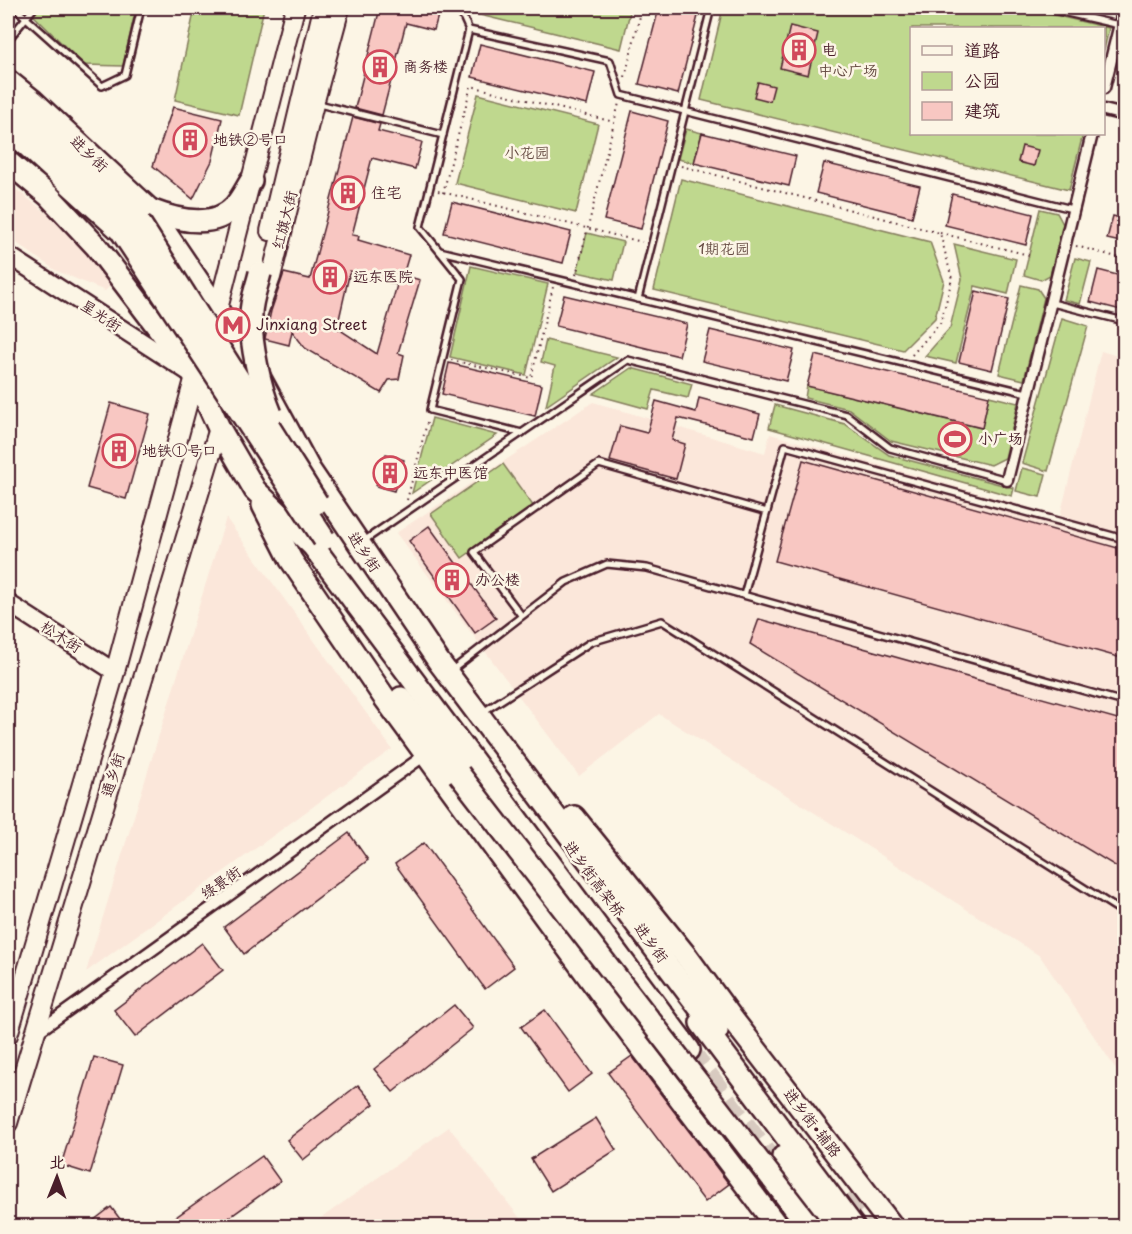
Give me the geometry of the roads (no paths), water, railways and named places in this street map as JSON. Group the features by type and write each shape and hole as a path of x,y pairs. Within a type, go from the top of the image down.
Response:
{"highway":[{"name":"进乡街","path":"8,81 33,101 150,210 244,349 309,469 439,662 679,963 725,1025"},
{"name":"进乡街","path":"8,101 139,222 289,459 329,536"},
{"name":"进乡街","path":"8,128 122,232 329,536"},
{"path":"8,162 49,196 96,246 195,376 219,428 255,490 291,560 384,697 613,1010 777,1227"},
{"path":"150,210 184,220 214,220 235,207 251,181"},
{"path":"260,273 251,313 257,362 265,400 289,459"},
{"path":"195,376 218,309"},
{"name":"红旗大街","path":"219,428 244,349"},
{"path":"309,469 354,516 486,710 679,963"},
{"path":"255,490 313,546 688,1050"},
{"name":"进乡街高架桥","path":"329,536 834,1227"},
{"name":"进乡街高架桥","path":"329,536 853,1227"},
{"path":"306,581 381,671 809,1227"},
{"path":"613,1010 643,990"},
{"name":"进乡街•辅路","path":"725,1025 892,1227"}],"main road":[{"path":"218,309 295,8"},
{"path":"260,273 323,8"},
{"name":"红旗大街","path":"244,349 271,277 340,8"},
{"name":"通乡街","path":"8,1035 115,672 195,376"},
{"name":"通乡街","path":"8,1123 219,428"}],"street":[{"path":"1105,84 1124,8"},
{"path":"1105,110 1125,115"},
{"path":"1008,480 1092,135"},
{"name":"星光街","path":"8,255 195,376"},
{"name":"松木街","path":"8,603 115,672"},
{"name":"绿景街","path":"34,1035 425,755"}],"lane":[{"path":"15,8 102,86 125,75 141,8"},
{"path":"8,40 34,8"},
{"path":"459,8 469,30 420,226 462,279 430,410 522,433"},
{"path":"638,299 711,8"},
{"path":"1045,8 1119,26"},
{"path":"469,30 610,61 621,95 1072,209"},
{"path":"314,104 443,135"},
{"path":"440,251 1029,394"},
{"path":"1052,303 1125,321"},
{"path":"368,538 628,360 847,415 890,448 1008,480"},
{"path":"744,595 785,446 1125,539"},
{"path":"521,615 474,552 598,464 766,512"},
{"path":"456,667 566,582 607,564 647,568 1125,702"},
{"path":"486,710 591,642 663,621 1125,913"}],"tunnel":[{"path":"689,1050 776,1167"},
{"path":"844,1198 866,1226"}],"place":[{"name":"电","path":"799,50"},
{"name":"商务楼","path":"380,67"},
{"name":"地铁②号口","path":"190,140"},
{"name":"住宅","path":"348,193"},
{"name":"远东医院","path":"330,277"},
{"name":"Jinxiang Street","path":"233,325"},
{"name":"小广场","path":"955,439"},
{"name":"地铁①号口","path":"119,451"},
{"name":"远东中医馆","path":"390,473"},
{"name":"办公楼","path":"452,580"}],"park label":[{"name":"中心广场","path":"848,71"},
{"name":"小花园","path":"527,153"},
{"name":"1期花园","path":"724,249"}]}
